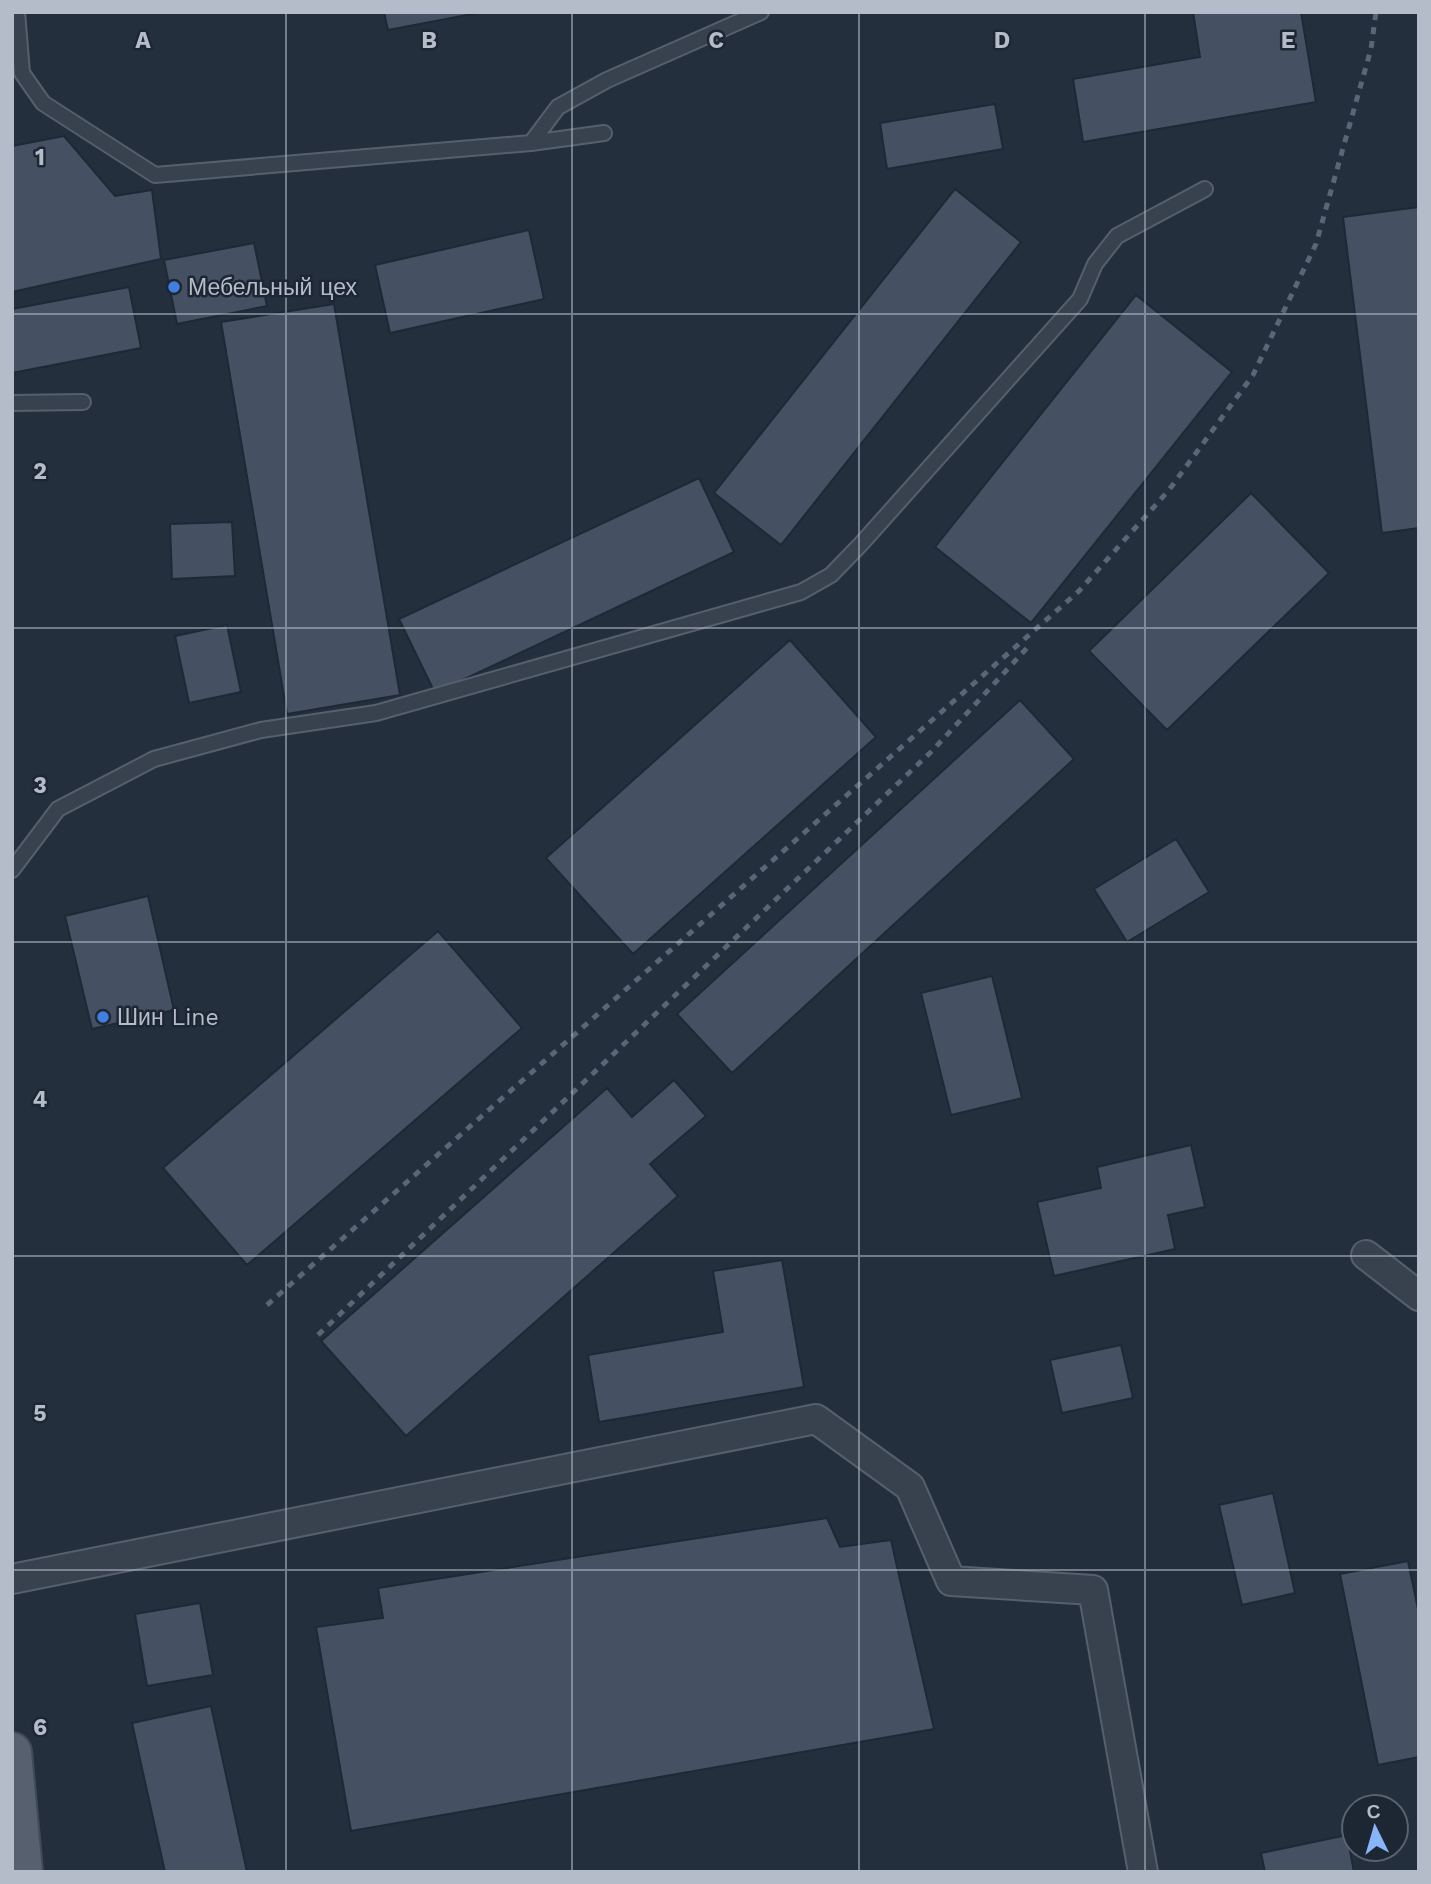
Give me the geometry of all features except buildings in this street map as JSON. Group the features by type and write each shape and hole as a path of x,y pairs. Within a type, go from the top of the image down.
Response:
{"main road":[{"path":"12,1752 23,1872"}],"street":[{"path":"1366,1255 1419,1296"},
{"path":"12,1579 816,1419 910,1487 951,1581 1093,1590 1143,1872"}],"lane":[{"path":"17,12 22,73 43,103 155,175 531,143 604,133"},
{"path":"531,143 558,107 607,80 761,12"},
{"path":"12,870 58,809 155,759 261,730 376,713 801,592 831,575 1080,299 1095,264 1116,236 1205,189"},
{"path":"12,403 83,402"}],"railway":[{"path":"267,1305 1079,591 1169,490 1253,375 1316,244 1371,49 1376,12"},
{"path":"318,1335 932,751 1027,648"}],"place":[{"name":"Мебельный цех","path":"174,287"},
{"name":"Шин Line","path":"103,1017"}]}
